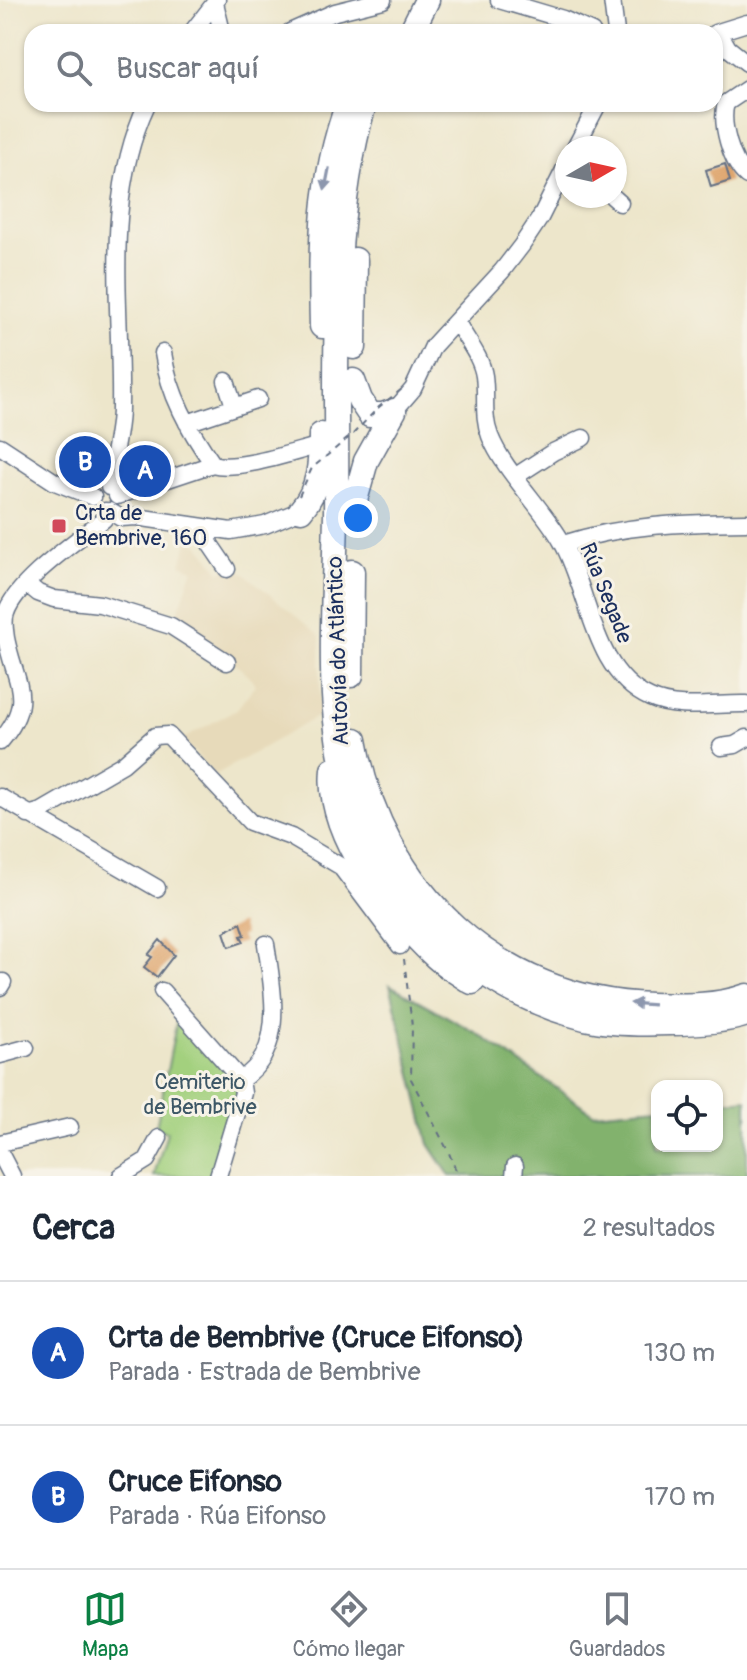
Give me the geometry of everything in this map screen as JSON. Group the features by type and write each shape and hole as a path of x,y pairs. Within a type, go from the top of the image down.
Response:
{"highway":[{"path":"397,24 409,0"},
{"path":"415,24 427,0"},
{"path":"300,503 312,498 319,477 321,221 331,156 345,112"},
{"name":"Autovía do Atlántico","path":"362,112 347,172 339,240 334,637 337,732 348,785 370,843 387,873 425,925 487,973 517,991 587,1018 643,1024 689,1023 747,1014"},
{"name":"Autovía do Atlántico","path":"380,112 363,178 355,241 351,673 356,746 368,794 379,821 412,881 463,935 524,976 594,999 640,1005 687,1006 747,996"},
{"path":"353,381 370,415 383,415 398,400"},
{"path":"352,511 366,461 398,400"},
{"path":"337,732 334,798 351,844 377,890 439,960 527,1014 568,1028 613,1038 692,1038 747,1026"}],"street":[{"path":"499,0 574,24"},
{"path":"612,0 615,24"},
{"path":"198,24 216,1"},
{"path":"216,1 220,24"},
{"path":"308,24 335,12 376,1"},
{"path":"723,31 747,23"},
{"path":"723,41 747,63"},
{"path":"747,89 724,106 728,139 739,169 747,176"},
{"path":"106,501 120,412 115,238 126,167 144,112"},
{"path":"136,134 155,112"},
{"path":"581,136 594,112"},
{"path":"398,400 413,389 433,346 522,245 555,188"},
{"name":"Rúa Segade","path":"457,322 484,373 484,411 491,439 563,544 608,659 634,688 649,698 662,702 747,704"},
{"path":"163,353 171,390 213,464"},
{"path":"226,381 234,406"},
{"path":"187,423 258,399"},
{"path":"516,476 553,452 583,438"},
{"path":"0,742 16,721 21,699 7,643 5,620 13,599 86,532 94,515 106,501 213,464 226,466 272,458 321,445"},
{"path":"0,446 55,482 106,501 136,517 231,531 254,528 300,503"},
{"path":"563,544 650,524 747,522"},
{"path":"207,529 210,544 227,569"},
{"path":"27,584 38,593 54,599 100,604 171,626 227,662"},
{"path":"28,815 42,811 123,764 155,736 168,735 250,822 291,837 340,866 400,946"},
{"path":"721,747 735,745 747,738"},
{"path":"0,797 157,888"},
{"path":"241,1080 263,1059 268,1043 273,1007 266,944"},
{"path":"162,991 241,1080 243,1093 218,1176"},
{"path":"0,1055 26,1048"},
{"path":"0,1143 70,1127"},
{"path":"121,1176 141,1172 159,1138"}],"path":[{"path":"300,503 312,468 379,407 398,400"},
{"path":"400,946 412,1026 411,1079 458,1176"}],"shaded area":[{"path":"189,539 199,545 221,573 233,564 320,636 320,715 215,775 183,739 237,709 255,685 178,612 193,569 181,564"}],"green space":[{"path":"390,985 475,1032 593,1113 651,1108 651,1152 723,1152 723,1101 747,1099 747,1176 450,1176 429,1144"},
{"name":"Cemiterio de Bembrive","path":"177,1019 236,1079 238,1093 213,1176 154,1176 167,1132 156,1128"}],"building":[{"path":"725,164 730,181 711,187 706,170"},
{"path":"241,923 244,942 229,947 224,932"},
{"path":"160,940 174,955 157,977 144,967 152,957 148,955"}],"place":[{"name":"Cruce Eifonso","path":"85,462"},
{"name":"Crta de Bembrive (Cruce Eifonso)","path":"145,471"},
{"name":"Crta de Bembrive, 160","path":"59,526"}]}
